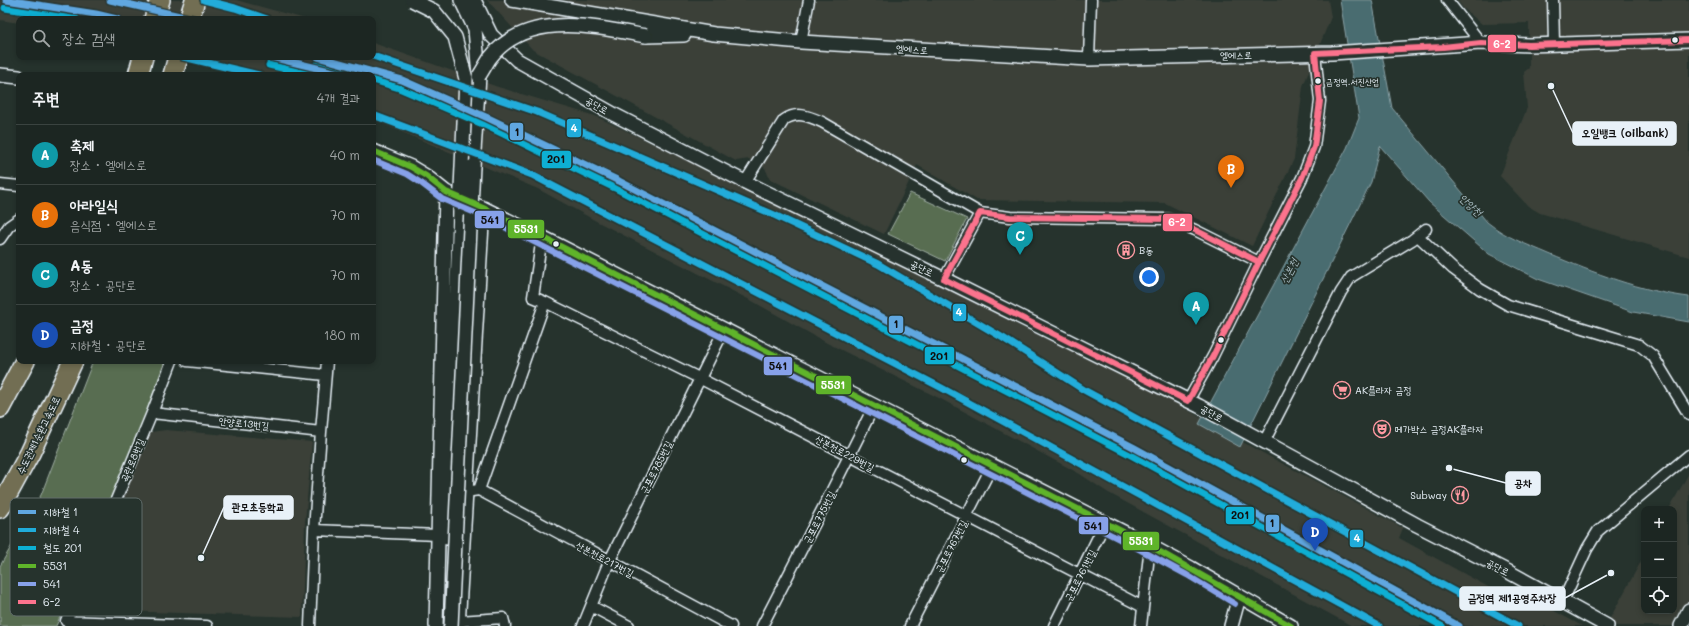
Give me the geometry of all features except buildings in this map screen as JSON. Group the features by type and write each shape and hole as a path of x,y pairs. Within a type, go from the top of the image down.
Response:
{"highway":[{"path":"155,16 160,0"},
{"path":"190,16 194,0"},
{"path":"139,72 142,60"},
{"path":"174,72 177,60"},
{"path":"0,408 23,364"},
{"name":"수도권제1순환고속도로","path":"0,508 30,453 72,364"}],"street":[{"path":"412,0 434,11 455,37 466,79 443,626"},
{"path":"456,624 475,117 479,76 475,29 461,0"},
{"name":"공단로","path":"474,0 491,36 517,60 615,115 745,182 944,279 1193,404 1417,525 1563,601 1607,626"},
{"name":"엘에스로","path":"512,0 714,34 801,42 1089,59 1332,53 1443,47 1481,43"},
{"path":"801,42 809,0"},
{"path":"1089,59 1091,0"},
{"path":"1447,0 1481,43 1554,44 1689,40"},
{"path":"1553,0 1554,44"},
{"path":"479,76 491,57 502,47 515,38 535,29 563,25 605,29 646,36 714,34"},
{"path":"1193,404 1213,356 1302,178 1314,147 1320,102 1315,53"},
{"path":"0,75 16,77"},
{"path":"745,182 784,120 790,116 798,114 822,122 980,213 1010,217 1169,219 1195,230 1259,262"},
{"path":"376,151 411,167 426,176 446,192 483,208 542,237 1105,523 1191,568 1291,626"},
{"path":"0,184 16,186"},
{"path":"436,626 446,192"},
{"path":"456,624 483,208"},
{"path":"944,279 980,213"},
{"path":"0,238 9,226 16,221"},
{"path":"1264,442 1341,292 1351,277 1422,233 1453,269 1480,289 1508,305 1638,345 1653,356 1689,415"},
{"path":"465,492 480,490 545,302 533,297 542,237"},
{"name":"산본천로229번길","path":"545,302 701,379 1143,607"},
{"name":"군포로785번길","path":"583,626 609,562 724,330"},
{"path":"152,412 171,364"},
{"path":"217,364 326,375"},
{"path":"310,626 314,530 326,364"},
{"name":"군포로775번길","path":"762,626 874,406"},
{"name":"안양로13번길","path":"152,412 321,432"},
{"name":"곡란로8번길","path":"117,498 152,412"},
{"path":"1563,601 1587,549 1598,531 1689,455"},
{"name":"군포로767번길","path":"910,626 992,466"},
{"name":"산본천로217번길","path":"480,490 609,562 731,626"},
{"name":"군포로761번길","path":"1054,626 1105,523"},
{"path":"314,530 438,535"},
{"path":"1141,626 1145,544"},
{"path":"1231,626 1239,597"},
{"path":"591,606 629,626"},
{"path":"1681,626 1689,610"},
{"name":"곡란로8번길","path":"68,616 66,621 112,624 207,626"},
{"path":"456,624 503,618 505,626"}],"shaded area":[{"path":"0,0 236,0 294,16 16,16 16,23 0,20"},
{"path":"487,0 1328,0 1331,17 1303,86 1294,159 1252,246 1165,203 977,200 917,165 884,234 770,179 765,168 749,159 736,161 533,50"},
{"path":"1457,0 1689,0 1689,257 1540,213 1528,206 1500,176 1527,108 1524,72 1529,68 1529,23 1482,24 1463,8"},
{"path":"376,44 498,87 595,116 725,178 1008,320 1160,394 1246,444 1403,528 1399,538 1419,549 1501,594 1506,585 1582,626 1352,626 1107,492 1080,474 941,399 827,343 754,302 598,222 538,189 376,121 376,72 231,72 181,60 376,60"},
{"path":"166,430 312,442 305,522 302,617 142,612 142,498 123,498 151,432"},
{"path":"1689,473 1689,626 1616,626 1608,622 1641,562 1641,614 1677,614 1677,506 1671,506"}],"green space":[{"path":"910,193 967,219 945,261 888,234"},
{"path":"92,364 164,364 145,417 111,498 39,498"},
{"path":"10,549 10,616 60,616 56,626 0,626 0,566"}],"water":[{"path":"1340,0 1372,0 1392,108 1487,222 1494,228 1517,240 1600,274 1635,286 1689,297 1689,322 1633,312 1538,279 1489,254 1429,202 1380,146 1371,182 1240,447 1199,424 1347,148 1359,118"}],"metro line":[{"name":"1","path":"6,0 104,16"},
{"name":"1","path":"110,0 180,16"},
{"name":"4","path":"204,0 258,16"},
{"name":"4","path":"376,57 537,112 772,214 878,264 1003,338 1084,390 1518,626"},
{"name":"4","path":"196,60 246,72"},
{"name":"1","path":"284,60 334,72"},
{"name":"1","path":"329,60 373,72"},
{"name":"1","path":"376,73 402,80 488,118 619,181 1133,447 1459,626"},
{"name":"4","path":"376,116 532,175 940,387 1379,626"}],"rail line":[{"name":"201","path":"5,8 57,16"},
{"name":"201","path":"269,65 299,72"},
{"name":"201","path":"316,65 342,72"},
{"name":"201","path":"376,81 399,88 485,125 615,188 1129,454 1442,626"}],"transit line":[{"name":"6-2","path":"1315,53 1443,47 1481,43 1529,45 1689,40"},
{"name":"6-2","path":"1259,262 1302,178 1314,147 1320,101 1315,53"},
{"name":"5531","path":"376,152 411,167 426,176 446,192 483,208 542,237 1141,541 1291,626"},
{"name":"541","path":"376,161 407,174 442,199 480,215 538,244 1137,548 1187,575 1235,604"},
{"name":"6-2","path":"980,213 1010,217 1169,219 1195,230 1259,262 1213,356 1188,401 944,279 980,213"}],"place":[{"name":"금정역.서진산업","path":"1318,81"},
{"name":"오일뱅크 (oilbank)","path":"1551,86"},
{"name":"아라일식","path":"1231,188"},
{"name":"B동","path":"1126,250"},
{"name":"A동","path":"1020,255"},
{"name":"축제","path":"1196,325"},
{"name":"AK플라자 금정","path":"1342,390"},
{"name":"메가박스 금정AK플라자","path":"1382,429"},
{"name":"공차","path":"1449,468"},
{"name":"Subway","path":"1460,495"},
{"name":"금정","path":"1315,551"},
{"name":"관모초등학교","path":"201,558"},
{"name":"금정역 제1공영주차장","path":"1611,573"}],"water label":[{"name":"안양천","path":"1471,205"},
{"name":"산본천","path":"1289,271"}]}
